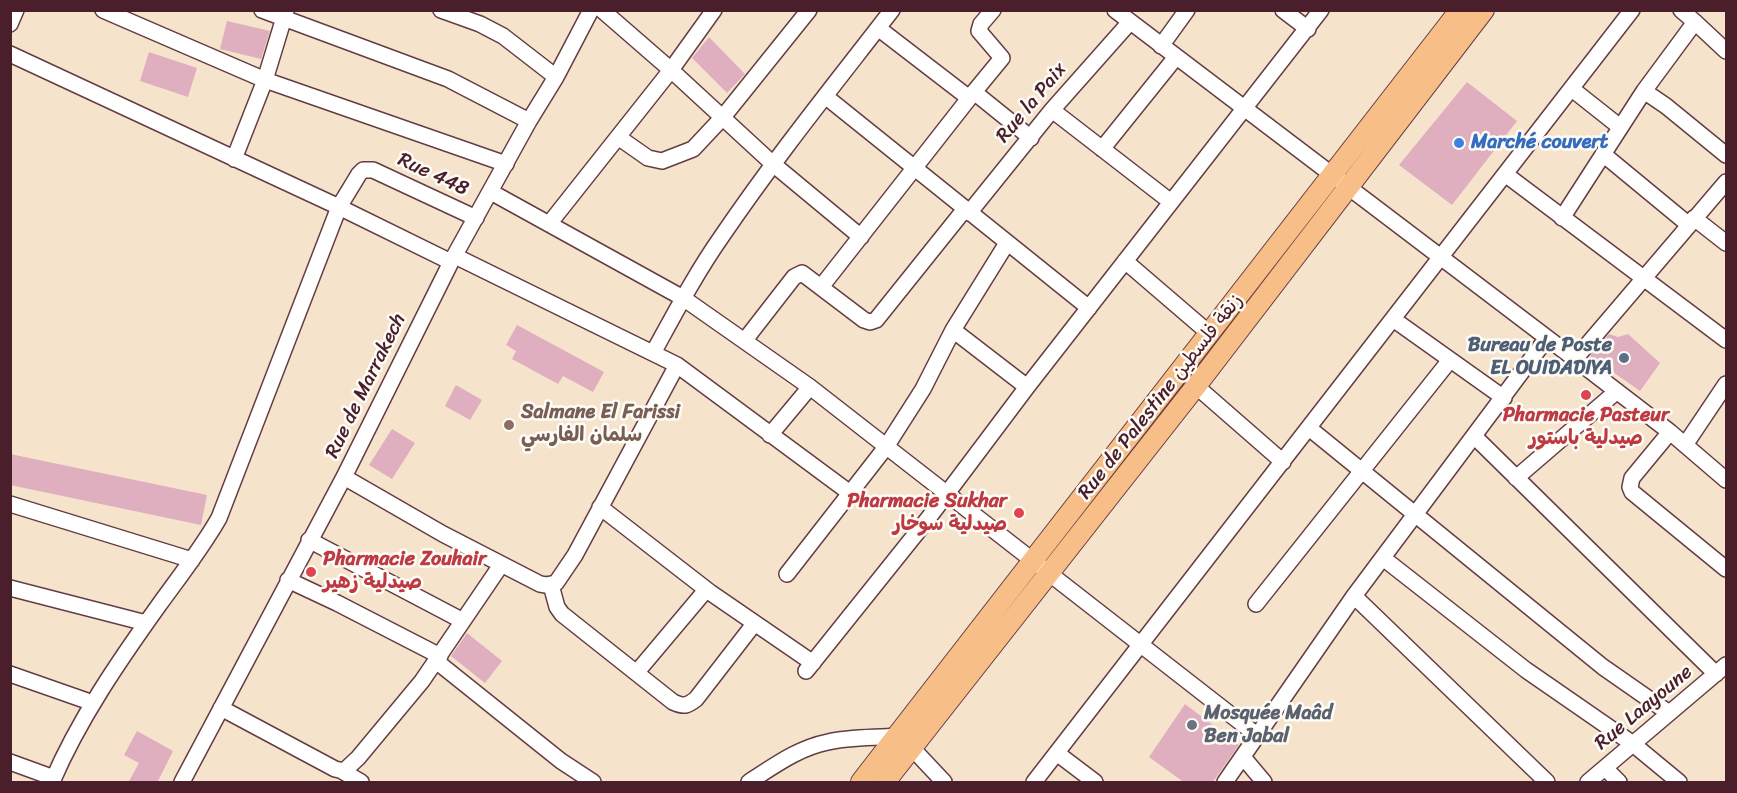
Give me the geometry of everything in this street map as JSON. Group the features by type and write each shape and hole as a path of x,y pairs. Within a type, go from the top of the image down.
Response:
{"main road":[{"name":"Rue de Palestine زنقة فلسطين","path":"861,783 905,742 1049,573 1196,386 1460,10"},
{"name":"Rue de Palestine زنقة فلسطين","path":"885,783 905,742 1033,561 1210,334 1484,10"}],"street":[{"path":"10,24 16,10"},
{"path":"103,10 265,80 506,164"},
{"path":"262,10 285,15 448,80 528,121"},
{"path":"441,10 480,24 503,36 556,77"},
{"name":"Rue de Marrakech","path":"182,783 344,477 453,259 528,121 556,77 591,10"},
{"path":"602,10 773,164 861,237"},
{"path":"549,224 671,70 714,10"},
{"path":"618,137 648,158 662,161 693,149 723,117 809,10"},
{"path":"653,354 683,298 721,237 773,164 892,10"},
{"path":"745,340 794,277 802,273 820,287 1002,58 979,31 981,24 993,10"},
{"path":"1114,10 1575,359 1670,432 1726,480"},
{"path":"1161,46 1187,10"},
{"path":"1282,10 1308,28"},
{"path":"600,507 809,667 947,494 1027,387 1321,10"},
{"path":"1034,783 1632,10"},
{"path":"1681,10 1726,51"},
{"path":"234,159 265,80 285,15"},
{"name":"Rue la Paix","path":"820,287 864,320 870,322 876,320 1052,110 1130,22"},
{"path":"1562,218 1644,91 1695,22"},
{"path":"878,28 1030,138"},
{"path":"10,54 677,365 850,493"},
{"path":"1102,149 1176,57"},
{"path":"1572,88 1620,127"},
{"path":"1644,91 1726,155"},
{"path":"825,96 1089,308"},
{"path":"1052,110 1171,202"},
{"path":"1604,154 1692,221 1726,243"},
{"name":"Rue 448","path":"339,207 358,174 373,170 476,218"},
{"path":"1506,174 1726,340"},
{"path":"1575,359 1726,182"},
{"path":"491,192 683,298 745,340 810,387 1258,736"},
{"path":"10,762 53,780 93,703 219,518 339,207"},
{"path":"787,574 886,447 923,389 953,330 1007,243"},
{"path":"1125,261 1210,334"},
{"path":"1393,319 1504,398"},
{"path":"953,330 1027,387"},
{"path":"1225,783 1354,596 1547,338"},
{"path":"1256,604 1450,360"},
{"path":"344,477 501,565 540,584 551,585 556,583 563,574 677,365"},
{"path":"1685,445 1726,384"},
{"path":"1196,386 1283,462"},
{"path":"770,435 810,387"},
{"path":"1516,478 1616,392"},
{"path":"1309,428 1603,667 1669,713"},
{"path":"1670,432 1632,478 1630,487 1632,492 1726,569"},
{"path":"1475,437 1721,670"},
{"path":"10,504 192,560"},
{"path":"309,540 463,621"},
{"path":"1383,558 1526,670 1633,744 1679,783"},
{"path":"342,771 358,758 438,659 501,565"},
{"path":"288,580 358,613 438,659 561,760 593,783"},
{"path":"551,585 556,607 561,614 673,702 680,705 688,705 696,699 754,624"},
{"path":"10,588 146,624"},
{"path":"637,672 706,590"},
{"path":"1354,596 1547,783"},
{"name":"Rue Laayoune","path":"1588,783 1721,670"},
{"path":"10,674 93,703"},
{"path":"221,708 361,783"},
{"path":"749,783 781,761 828,742 905,742 944,783"},
{"path":"1058,754 1095,783"},
{"path":"1244,757 1264,783"},
{"path":"1605,768 1619,783"}],"building":[{"path":"227,21 270,31 261,59 220,49"},
{"path":"709,37 745,74 727,93 692,58"},
{"path":"149,52 197,68 188,97 140,81"},
{"name":"Marché couvert","path":"1467,82 1517,121 1452,205 1399,165"},
{"path":"517,325 604,372 593,392 563,376 558,384 512,359 516,351 506,345"},
{"name":"Bureau de Poste EL OUIDADIYA","path":"1609,334 1618,337 1628,334 1660,363 1640,391 1590,356"},
{"path":"456,385 482,400 470,420 445,406"},
{"path":"392,429 415,443 392,479 369,465"},
{"path":"10,454 207,495 201,525 10,485"},
{"path":"467,633 502,661 485,683 451,656"},
{"name":"Mosquée Maâd Ben Jabal","path":"1185,704 1239,745 1212,783 1185,783 1149,757"},
{"path":"137,731 173,751 157,783 128,783 139,763 124,755"}],"place":[{"name":"Marché couvert","path":"1459,143"},
{"name":"Bureau de Poste EL OUIDADIYA","path":"1624,358"},
{"name":"Pharmacie Pasteur صيدلية باستور","path":"1586,395"},
{"name":"Salmane El Farissi سلمان الفارسي","path":"509,425"},
{"name":"Pharmacie Sukhar صيدلية سوخار","path":"1019,513"},
{"name":"Pharmacie Zouhair صيدلية زهير","path":"311,572"},
{"name":"Mosquée Maâd Ben Jabal","path":"1192,725"}]}
